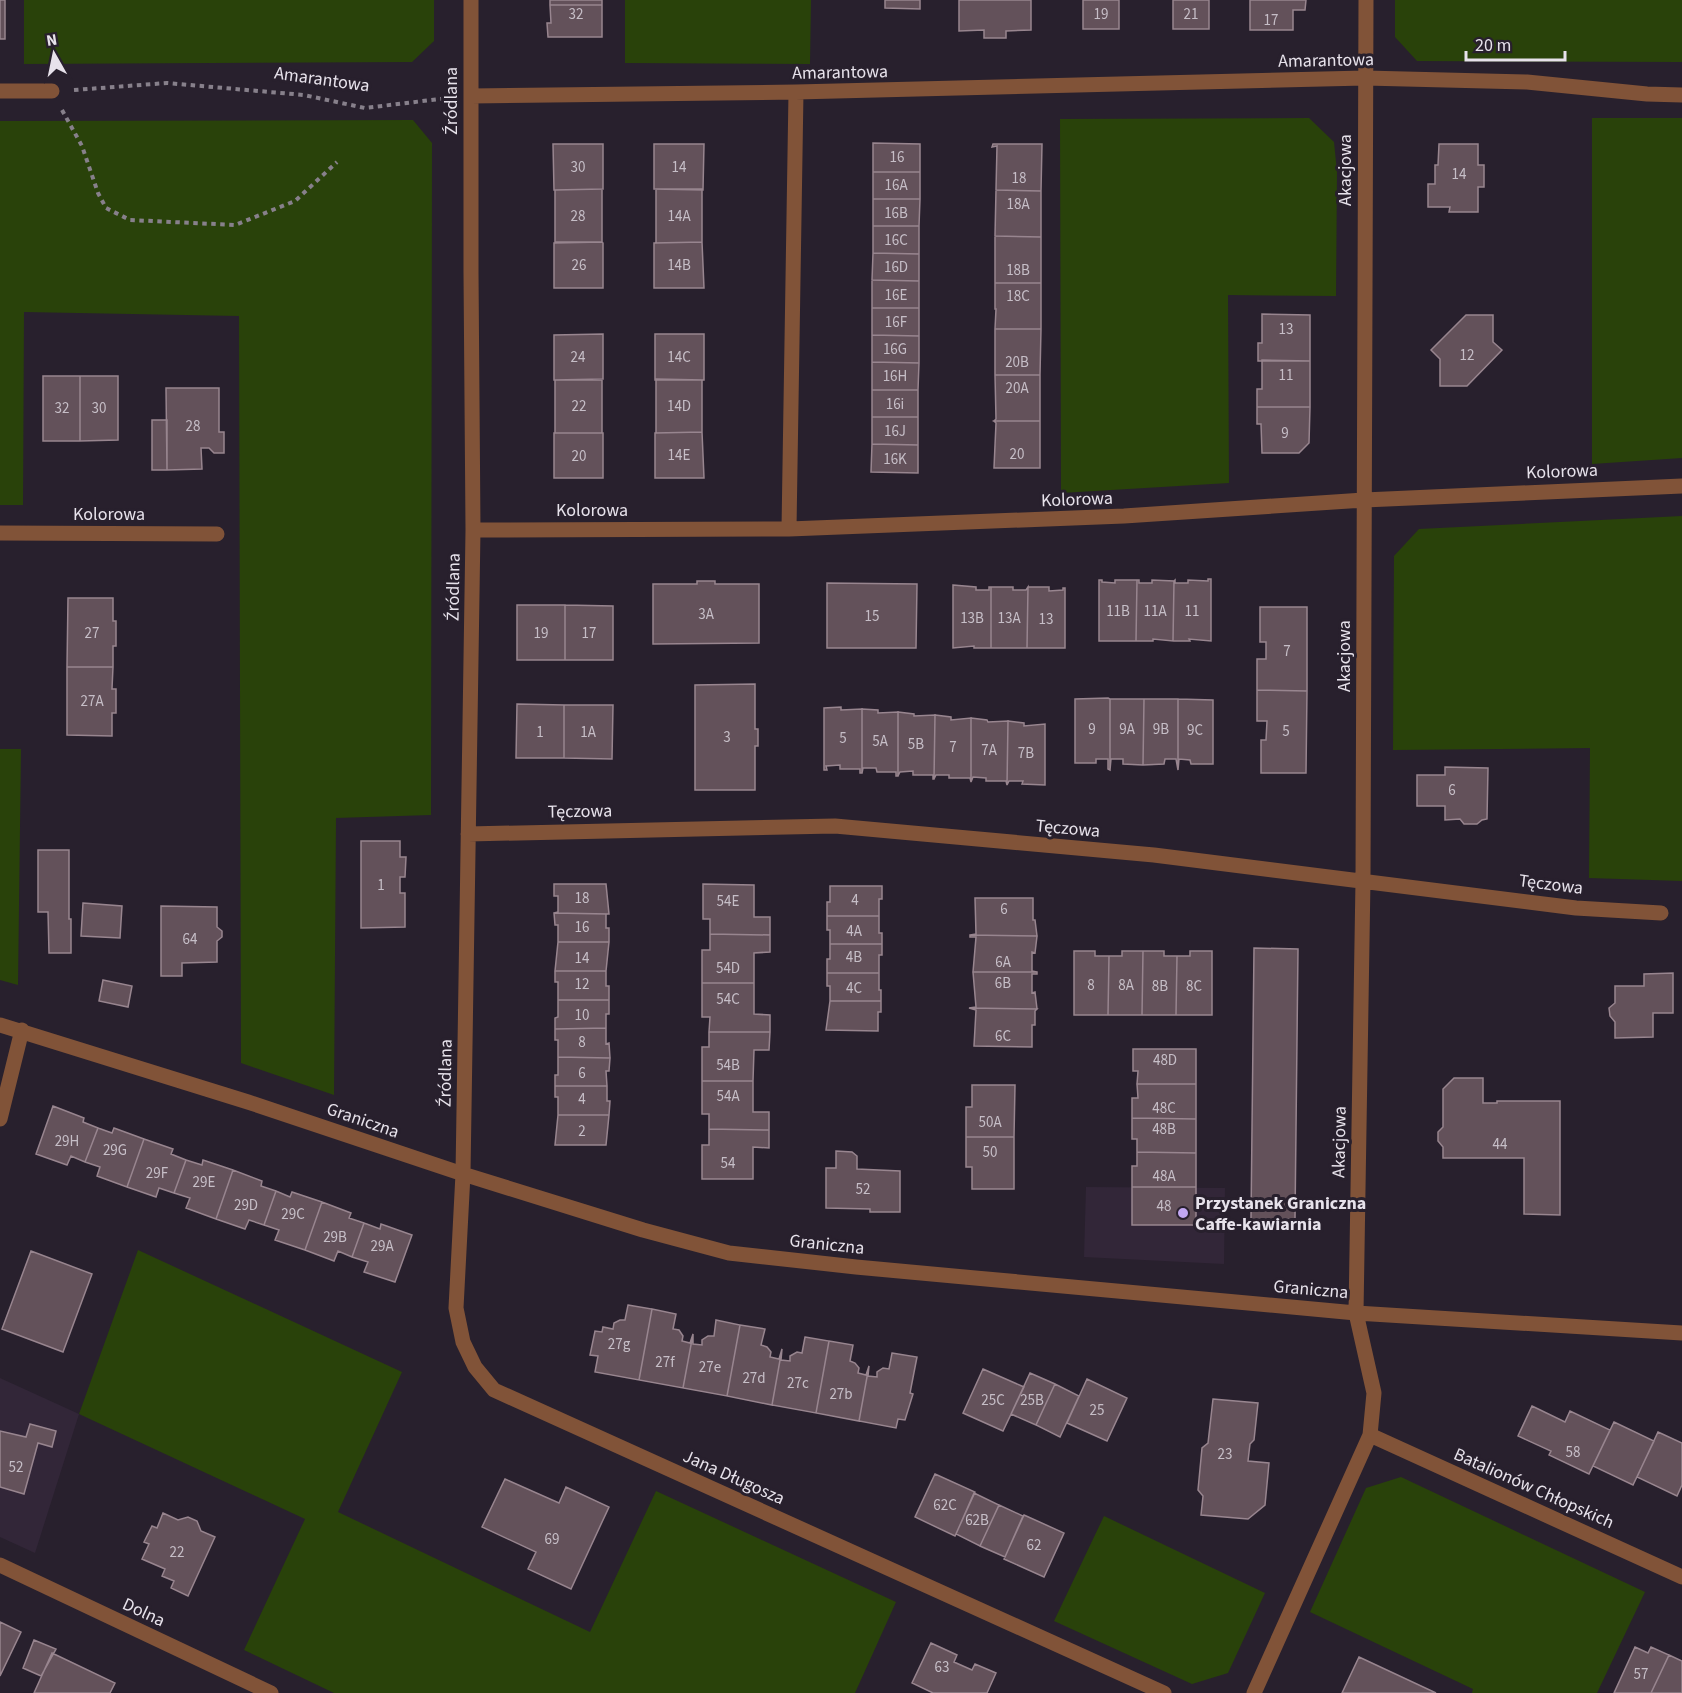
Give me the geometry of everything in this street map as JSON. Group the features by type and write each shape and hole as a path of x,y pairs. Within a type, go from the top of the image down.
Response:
{"street":[{"name":"Źródlana","path":"463,1174 473,530 471,0"},
{"name":"Akacjowa","path":"1254,1693 1370,1435 1374,1394 1356,1313 1363,880 1365,0"},
{"name":"Amarantowa","path":"471,96 796,92 1365,78 1527,82 1647,94 1682,95"},
{"path":"0,91 51,91"},
{"path":"789,529 796,92"},
{"name":"Kolorowa","path":"473,530 789,529 1124,516 1364,501 1682,486"},
{"name":"Kolorowa","path":"0,533 217,534"},
{"name":"Tęczowa","path":"468,834 835,826 1154,855 1576,908 1661,913"},
{"name":"Graniczna","path":"0,1025 248,1102 463,1174 643,1230 729,1252 856,1267 1356,1313 1682,1334"},
{"path":"0,1119 22,1030"},
{"name":"Jana Długosza","path":"463,1174 456,1308 463,1342 475,1367 494,1390 1164,1693"},
{"name":"Batalionów Chłopskich","path":"1370,1435 1682,1577"},
{"name":"Dolna","path":"0,1565 271,1693"}],"path":[{"name":"Amarantowa","path":"51,91 167,83 304,94 365,108 471,96"},
{"path":"51,91 81,146 98,193 106,208 130,220 236,225 295,201 338,162"}],"shaded area":[{"path":"1086,1187 1225,1188 1224,1264 1084,1257"},
{"path":"0,1378 79,1414 35,1553 0,1537"}],"green space":[{"path":"24,0 434,0 434,41 412,62 24,64"},
{"path":"625,0 811,0 810,64 625,63"},
{"path":"1395,0 1682,0 1682,62 1417,61 1395,37"},
{"path":"1309,118 1334,142 1337,172 1336,296 1228,295 1229,483 1061,493 1060,119"},
{"path":"1592,118 1682,118 1682,458 1592,464"},
{"path":"413,120 432,143 431,815 336,818 334,1095 241,1063 239,316 24,312 23,505 0,505 0,121"},
{"path":"1682,516 1682,881 1589,878 1590,748 1393,750 1394,556 1419,529"},
{"path":"0,749 21,749 18,985 0,980"},
{"path":"138,1250 402,1372 338,1512 590,1632 656,1491 896,1602 855,1693 334,1693 244,1650 305,1519 79,1414"},
{"path":"1401,1477 1645,1592 1597,1693 1472,1693 1473,1689 1310,1612 1366,1488"},
{"path":"1104,1516 1265,1593 1228,1673 1192,1684 1054,1621"}],"building":[{"path":"0,0 5,0 5,39 0,39"},
{"path":"550,0 602,0 602,5 550,5"},
{"path":"885,0 920,0 920,9 885,8"},
{"path":"959,0 1031,0 1031,30 1006,31 1006,38 984,38 984,30 959,31"},
{"path":"1083,0 1119,0 1119,29 1083,29"},
{"path":"1173,0 1209,0 1209,29 1173,29"},
{"path":"1250,0 1306,0 1305,10 1293,10 1293,30 1250,30"},
{"path":"550,5 602,5 602,37 548,37 547,23 551,23"},
{"path":"873,143 920,144 920,172 873,172"},
{"path":"553,144 603,144 603,189 554,190"},
{"path":"654,144 704,144 703,190 654,189"},
{"path":"993,144 1042,144 1041,191 996,190 997,146 992,147"},
{"path":"1439,144 1478,144 1478,165 1484,165 1484,187 1478,187 1478,212 1449,212 1450,207 1428,207 1428,184 1435,184 1435,165 1438,165"},
{"path":"873,172 920,172 920,199 873,199"},
{"path":"602,189 602,242 555,242 555,190"},
{"path":"656,189 702,189 702,242 656,243"},
{"path":"996,190 1041,191 1041,237 995,236"},
{"path":"873,199 920,199 919,226 873,226"},
{"path":"873,226 919,226 919,254 873,253"},
{"path":"995,236 1041,237 1041,283 995,283"},
{"path":"602,242 603,288 554,288 554,243"},
{"path":"702,242 704,288 654,288 654,243"},
{"path":"873,253 919,254 919,281 872,280"},
{"path":"872,280 919,281 919,308 872,308"},
{"path":"995,283 1041,283 1041,329 995,329"},
{"path":"872,308 919,308 919,336 872,335"},
{"path":"1262,314 1310,315 1310,361 1258,361 1258,343 1262,343"},
{"path":"1466,315 1493,315 1493,342 1502,350 1467,386 1440,386 1440,359 1431,350"},
{"path":"995,329 1041,329 1040,375 995,375"},
{"path":"603,334 603,379 554,380 554,335"},
{"path":"655,334 704,334 704,380 655,380"},
{"path":"872,335 919,336 919,363 872,362"},
{"path":"1262,360 1310,361 1310,407 1257,407 1257,389 1262,389"},
{"path":"872,362 919,363 918,390 872,390"},
{"path":"995,375 1040,375 1040,421 994,421 996,419"},
{"path":"43,376 80,376 80,441 43,441"},
{"path":"80,376 118,376 118,440 80,441"},
{"path":"656,379 702,380 702,432 656,433"},
{"path":"555,380 602,380 602,433 555,433"},
{"path":"166,388 219,388 219,432 224,432 224,453 214,453 209,448 201,448 202,469 167,470"},
{"path":"872,390 918,390 918,417 872,417"},
{"path":"1257,407 1310,407 1309,443 1299,453 1262,453 1261,424 1257,424"},
{"path":"872,417 918,417 918,445 872,444"},
{"path":"152,420 167,420 167,470 152,470"},
{"path":"994,421 1040,421 1040,468 994,468 996,423"},
{"path":"702,432 704,478 655,478 655,433"},
{"path":"554,433 603,433 603,478 554,478"},
{"path":"872,444 918,445 918,473 871,472"},
{"path":"1211,579 1211,641 1189,639 1190,641 1173,641 1174,581 1175,583 1188,583 1188,580 1208,581"},
{"path":"1099,580 1115,583 1115,580 1137,580 1136,641 1099,641"},
{"path":"1137,580 1139,583 1152,583 1152,580 1174,581 1173,641 1153,639 1153,641 1136,641"},
{"path":"697,581 715,581 715,584 759,584 759,643 653,644 653,584 697,584"},
{"path":"827,583 917,584 916,648 827,648"},
{"path":"953,585 976,587 976,590 989,590 991,587 991,648 974,648 974,646 953,648"},
{"path":"991,587 1013,587 1013,590 1026,590 1028,587 1027,648 991,648"},
{"path":"1028,587 1049,587 1049,591 1065,588 1065,648 1027,648"},
{"path":"68,598 113,598 116,646 113,646 113,667 67,667"},
{"path":"517,605 565,605 565,660 517,660"},
{"path":"565,605 613,606 613,660 565,660"},
{"path":"1260,607 1307,607 1307,691 1257,690 1257,659 1266,659 1266,642 1260,642"},
{"path":"67,667 113,667 112,689 116,689 116,713 112,713 112,736 67,735"},
{"path":"755,684 755,729 758,729 758,746 755,746 755,790 695,790 695,685"},
{"path":"1257,690 1307,691 1306,773 1261,773 1261,740 1266,740 1267,721 1257,721"},
{"path":"1075,699 1110,699 1110,770 1108,759 1096,759 1096,763 1075,763"},
{"path":"1110,699 1144,699 1143,765 1123,764 1123,759 1111,759 1110,770"},
{"path":"1144,699 1178,699 1178,770 1176,759 1165,759 1164,764 1143,765"},
{"path":"1178,699 1213,700 1213,764 1191,764 1190,760 1179,759 1178,770"},
{"path":"517,704 564,705 564,758 516,758"},
{"path":"564,705 613,705 612,759 564,758"},
{"path":"841,707 841,710 862,709 862,773 860,769 840,769 840,765 826,766 827,770 824,770 824,708"},
{"path":"862,709 878,710 878,713 898,712 898,776 896,772 877,772 876,768 863,768 862,773"},
{"path":"898,712 914,714 914,716 935,715 934,779 933,775 913,775 913,771 900,772 898,776"},
{"path":"935,715 951,717 951,720 971,718 971,782 970,778 949,778 949,775 936,775 934,779"},
{"path":"971,718 988,722 1008,721 1007,785 1006,781 986,781 986,778 973,777 971,782"},
{"path":"1008,721 1024,723 1024,726 1045,724 1045,785 1009,781 1007,785"},
{"path":"1445,767 1488,768 1487,819 1477,824 1464,824 1460,819 1445,820 1445,806 1417,806 1417,775 1445,775"},
{"path":"361,841 400,841 400,857 406,857 405,877 400,877 400,893 405,893 405,927 361,928"},
{"path":"38,850 69,850 71,953 49,953 48,912 38,912"},
{"path":"554,884 606,884 609,914 554,913 558,912 558,896 554,896"},
{"path":"703,884 754,885 754,917 770,917 770,935 710,934 710,919 703,919"},
{"path":"830,886 882,886 879,916 827,916"},
{"path":"975,898 1033,898 1033,920 1035,920 1037,936 970,935 976,934"},
{"path":"83,903 122,906 120,938 81,936"},
{"path":"161,906 217,907 217,927 222,931 222,937 217,941 217,962 182,963 182,976 161,976"},
{"path":"554,913 606,914 609,942 558,942 558,925 555,925"},
{"path":"827,916 879,916 879,933 882,933 882,944 830,944"},
{"path":"710,934 770,935 770,952 754,953 754,983 702,983 702,950 710,950"},
{"path":"970,935 1037,936 1035,953 1032,952 1032,971 1037,972 973,972 976,937 970,937"},
{"path":"558,942 609,942 606,971 555,971"},
{"path":"830,944 882,944 882,955 879,955 879,973 827,973"},
{"path":"1254,948 1298,949 1295,1219 1251,1219"},
{"path":"1074,951 1095,951 1095,956 1109,956 1108,1015 1074,1015"},
{"path":"1122,951 1143,951 1142,1015 1108,1015 1109,956 1122,956"},
{"path":"1143,951 1164,951 1164,956 1177,956 1176,1015 1142,1015"},
{"path":"1190,951 1212,951 1212,1015 1176,1015 1177,956 1190,956"},
{"path":"555,971 606,971 609,1000 558,1000 558,982 555,982"},
{"path":"973,972 1037,972 1037,974 1032,974 1032,993 1035,992 1037,1009 969,1008 976,1007"},
{"path":"827,973 879,973 881,1001 830,1001"},
{"path":"1673,973 1673,1013 1653,1013 1653,1037 1615,1038 1615,1022 1610,1016 1609,1008 1615,1003 1615,986 1644,986 1644,974"},
{"path":"103,980 132,986 128,1007 99,1001"},
{"path":"702,983 754,983 754,1014 770,1015 770,1032 709,1032 710,1017 702,1017"},
{"path":"558,1000 609,1000 606,1028 555,1029"},
{"path":"830,1001 881,1001 881,1012 878,1012 878,1031 826,1030"},
{"path":"969,1008 1037,1009 1035,1025 1032,1025 1032,1047 974,1046 976,1010"},
{"path":"606,1028 606,1044 609,1043 610,1058 558,1057 558,1040 555,1040 555,1029"},
{"path":"709,1032 770,1032 769,1050 754,1050 753,1081 702,1081 702,1047 709,1047"},
{"path":"1133,1049 1196,1049 1196,1084 1137,1084 1138,1071 1133,1071"},
{"path":"558,1057 610,1058 609,1071 606,1071 607,1086 555,1086 555,1075 558,1075"},
{"path":"1454,1078 1483,1078 1483,1103 1560,1101 1560,1215 1524,1214 1524,1158 1443,1158 1443,1147 1438,1141 1438,1132 1443,1127 1443,1089"},
{"path":"702,1081 753,1081 753,1112 769,1112 769,1130 709,1129 709,1114 702,1114"},
{"path":"1137,1084 1196,1084 1196,1119 1132,1118 1132,1098 1138,1098"},
{"path":"972,1085 1015,1085 1014,1137 966,1137 966,1107 972,1107"},
{"path":"555,1086 607,1086 607,1101 610,1101 609,1115 558,1115 558,1097 555,1097"},
{"path":"53,1106 84,1118 83,1122 98,1128 85,1162 71,1156 67,1165 36,1154"},
{"path":"558,1115 609,1115 606,1145 555,1145"},
{"path":"1132,1118 1196,1119 1196,1153 1137,1152 1137,1139 1132,1139"},
{"path":"98,1128 112,1133 114,1128 144,1139 127,1187 97,1176 100,1167 85,1162"},
{"path":"709,1129 769,1130 769,1148 753,1147 753,1179 702,1179 702,1145 709,1145"},
{"path":"966,1137 1014,1137 1014,1189 972,1189 972,1167 966,1167"},
{"path":"144,1139 173,1149 171,1154 186,1160 174,1193 159,1188 156,1197 127,1187"},
{"path":"836,1151 852,1152 857,1156 857,1169 900,1171 900,1212 826,1208 826,1168 836,1168"},
{"path":"1137,1152 1196,1153 1196,1187 1132,1187 1132,1166 1137,1166"},
{"path":"186,1160 202,1165 203,1160 233,1170 216,1219 186,1208 190,1198 174,1193"},
{"path":"233,1170 262,1181 261,1186 276,1191 264,1225 249,1220 245,1229 216,1219"},
{"path":"1132,1187 1196,1187 1196,1225 1132,1225"},
{"path":"276,1191 290,1197 292,1192 322,1202 305,1250 275,1240 279,1230 264,1225"},
{"path":"322,1202 351,1213 349,1218 364,1223 352,1257 338,1251 334,1261 305,1250"},
{"path":"364,1223 380,1229 381,1224 412,1235 395,1282 364,1272 368,1262 352,1257"},
{"path":"31,1251 92,1274 63,1352 2,1329"},
{"path":"628,1305 652,1309 639,1380 595,1372 598,1356 590,1355 595,1331 602,1332 603,1327 613,1329 614,1323 625,1320"},
{"path":"652,1309 676,1314 673,1329 679,1330 683,1336 682,1341 690,1343 693,1334 683,1388 639,1380"},
{"path":"716,1320 740,1325 727,1396 683,1388 693,1334 693,1344 702,1345 702,1340 708,1336 714,1336"},
{"path":"740,1325 765,1329 761,1345 767,1347 771,1352 770,1357 779,1359 782,1349 772,1405 727,1396"},
{"path":"805,1337 829,1341 816,1413 772,1405 782,1349 781,1360 790,1361 790,1356 797,1352 802,1353"},
{"path":"829,1341 853,1345 850,1361 859,1368 858,1373 866,1375 869,1366 859,1421 816,1413"},
{"path":"892,1353 917,1357 910,1393 913,1394 905,1420 898,1419 896,1428 859,1421 869,1366 868,1376 877,1377 877,1372 883,1368 889,1369"},
{"path":"983,1369 1024,1387 1003,1431 963,1413"},
{"path":"1030,1373 1055,1384 1036,1425 1011,1414"},
{"path":"1087,1379 1127,1398 1107,1441 1067,1423"},
{"path":"1055,1384 1079,1396 1060,1437 1036,1425"},
{"path":"1213,1399 1258,1403 1254,1440 1250,1444 1248,1461 1269,1463 1265,1505 1248,1519 1201,1515 1203,1496 1198,1490 1202,1448 1208,1443"},
{"path":"1532,1406 1565,1422 1570,1411 1610,1430 1589,1474 1549,1455 1551,1451 1518,1436"},
{"path":"1614,1422 1654,1441 1633,1485 1593,1466"},
{"path":"30,1424 56,1431 52,1447 38,1443 24,1494 0,1487 0,1431 26,1437"},
{"path":"1658,1432 1682,1443 1682,1485 1677,1496 1637,1477"},
{"path":"935,1474 975,1492 955,1536 915,1517"},
{"path":"505,1479 559,1503 566,1487 609,1507 571,1589 528,1569 536,1552 482,1527"},
{"path":"974,1493 999,1505 980,1546 956,1534"},
{"path":"999,1505 1023,1516 1005,1557 980,1546"},
{"path":"163,1513 178,1520 188,1517 197,1521 201,1531 215,1537 188,1596 171,1588 174,1581 162,1576 165,1569 142,1559 149,1544 144,1542 152,1526 157,1528"},
{"path":"1024,1515 1064,1533 1044,1577 1004,1559"},
{"path":"0,1622 21,1632 0,1676"},
{"path":"34,1640 56,1649 41,1676 23,1668"},
{"path":"931,1643 957,1655 954,1662 972,1670 975,1664 996,1673 987,1693 933,1693 912,1683"},
{"path":"1635,1647 1648,1653 1651,1647 1669,1655 1651,1693 1614,1693"},
{"path":"52,1653 115,1683 110,1693 34,1693"},
{"path":"1669,1655 1682,1661 1682,1693 1651,1693"},
{"path":"1359,1657 1436,1693 1342,1693"}],"place":[{"name":"Przystanek Graniczna Caffe-kawiarnia","path":"1183,1213"}]}
